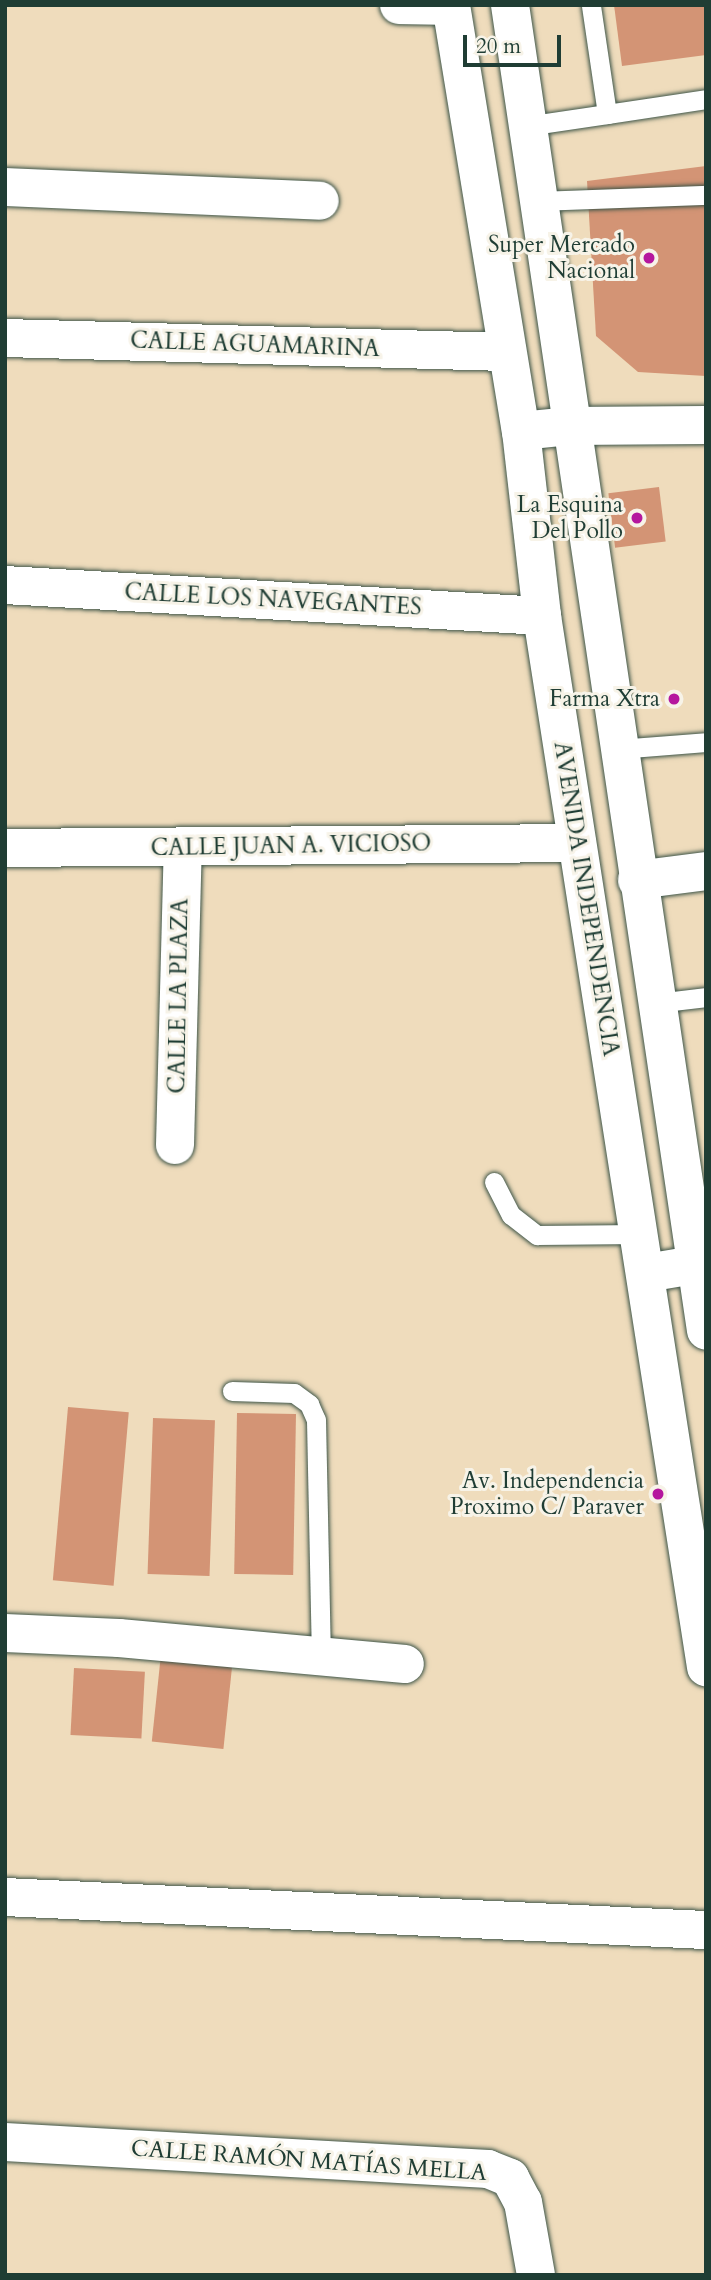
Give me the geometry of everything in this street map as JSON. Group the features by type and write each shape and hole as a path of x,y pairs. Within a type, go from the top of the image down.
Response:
{"street":[{"path":"399,5 451,6"},
{"path":"510,5 637,880 701,1263 706,1331"},
{"name":"AVENIDA INDEPENDENCIA","path":"451,6 504,352 520,431 542,616 706,1667"},
{"path":"5,187 320,201"},
{"name":"CALLE AGUAMARINA","path":"5,338 504,352"},
{"path":"520,431 569,426 706,425"},
{"name":"CALLE LOS NAVEGANTES","path":"5,585 542,616"},
{"name":"CALLE JUAN A. VICIOSO","path":"5,848 577,843"},
{"name":"CALLE LA PLAZA","path":"175,1145 183,847"},
{"path":"637,880 706,871"},
{"path":"646,1273 701,1263"},
{"path":"5,1633 321,1655 405,1664"},
{"path":"5,1897 706,1930"},
{"name":"CALLE RAMÓN MATÍAS MELLA","path":"5,2142 488,2169 510,2178 523,2202 536,2275"}],"lane":[{"path":"591,5 607,114"},
{"path":"526,126 706,99"},
{"path":"540,201 706,195"},
{"path":"618,749 706,742"},
{"path":"656,1003 706,998"},
{"path":"494,1182 511,1215 537,1235 640,1234"},
{"path":"232,1391 294,1393 309,1404 316,1420 321,1655"}],"building":[{"path":"614,5 706,5 706,55 622,66"},
{"name":"Super Mercado Nacional","path":"706,166 706,376 638,372 596,336 587,181"},
{"name":"La Esquina Del Pollo","path":"659,487 666,542 615,548 608,493"},
{"path":"68,1407 129,1412 114,1586 53,1580"},
{"path":"237,1413 296,1414 293,1575 234,1574"},
{"path":"153,1418 215,1420 210,1576 148,1574"},
{"path":"161,1654 233,1662 223,1749 152,1742"},
{"path":"74,1668 145,1672 141,1739 70,1735"}],"place":[{"name":"Super Mercado Nacional","path":"649,258"},
{"name":"La Esquina Del Pollo","path":"637,518"},
{"name":"Farma Xtra","path":"674,699"},
{"name":"Av. Independencia Proximo C/ Paraver","path":"658,1494"}]}
